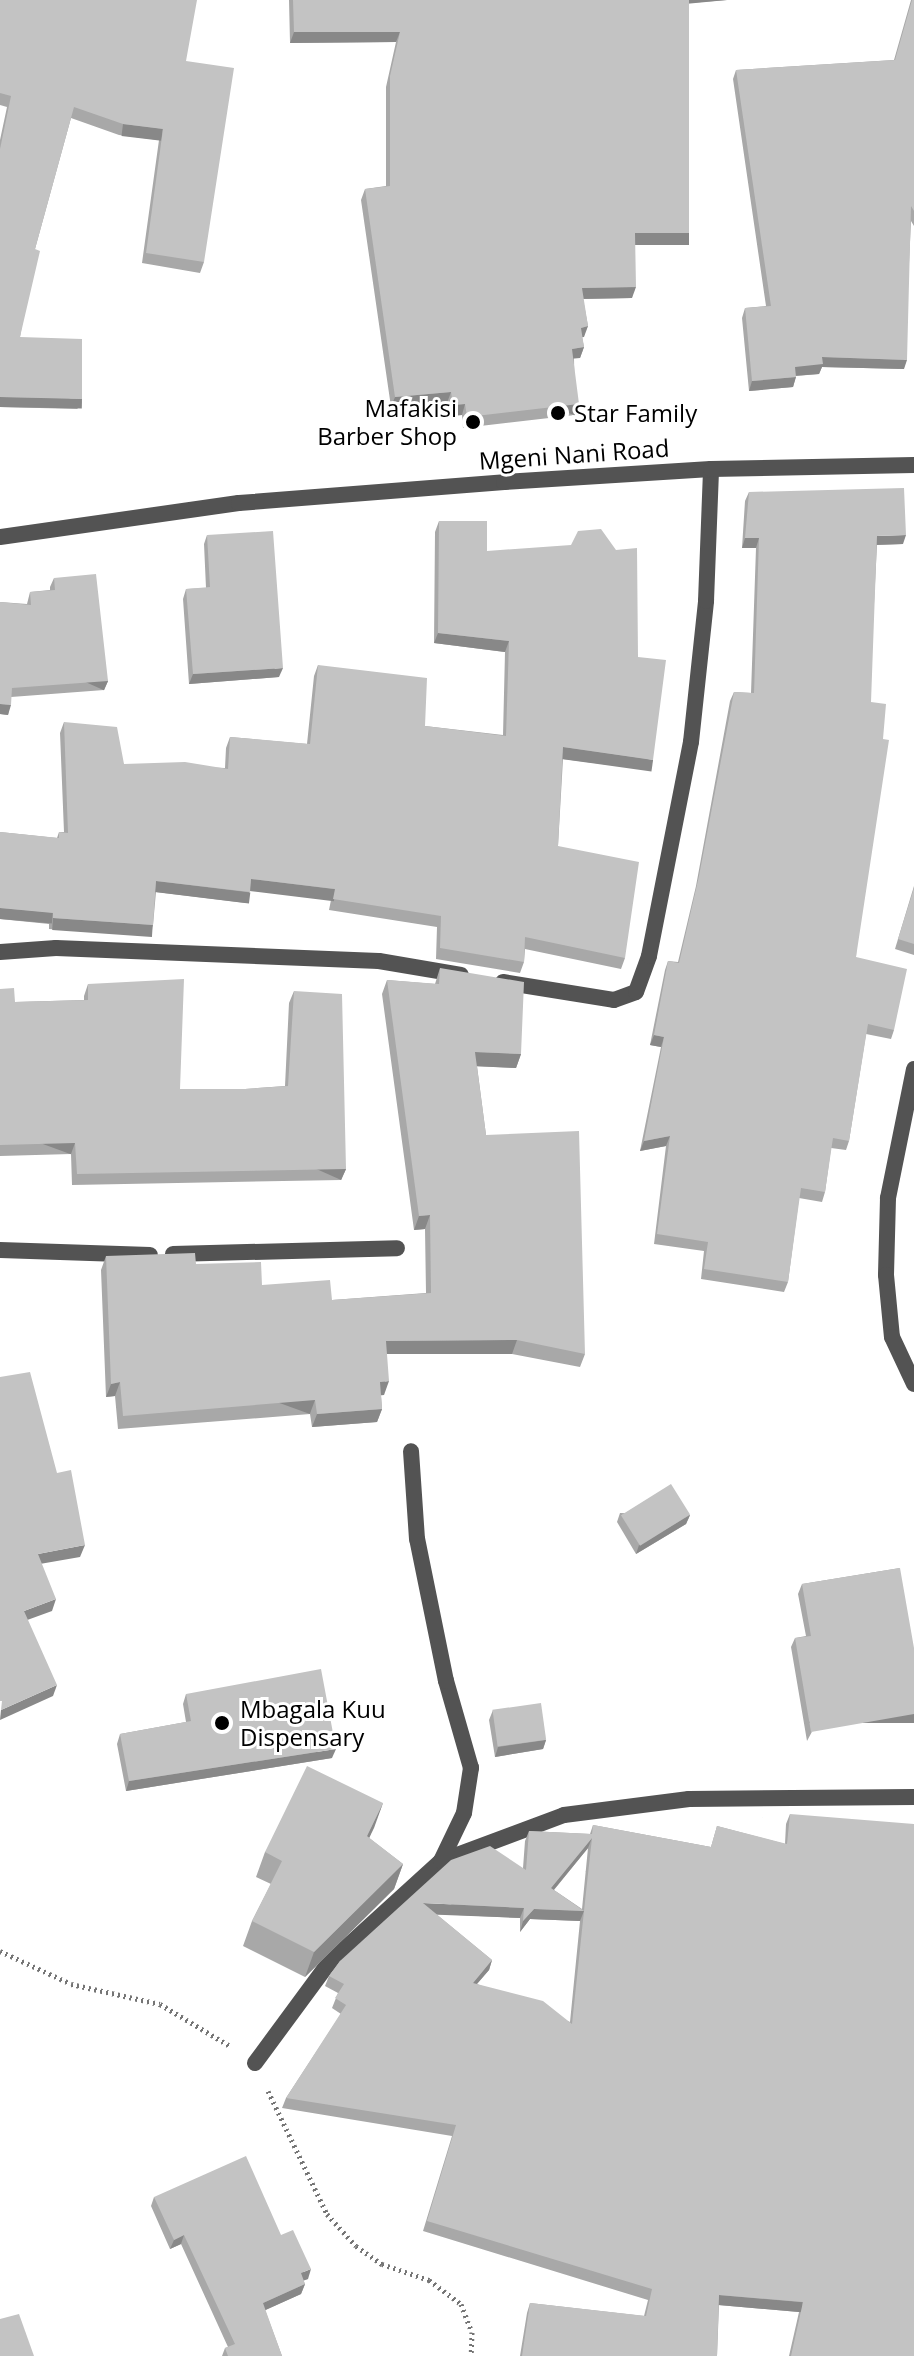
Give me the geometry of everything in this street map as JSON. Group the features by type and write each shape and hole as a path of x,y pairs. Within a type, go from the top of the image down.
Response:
{"street":[{"name":"Mgeni Nani Road","path":"0,537 239,503 711,469 914,465"},
{"path":"0,952 56,948 379,961 614,1000 636,992 649,956 691,742 706,601 711,469"},
{"path":"914,1069 888,1198 886,1287 892,1337 914,1384"},
{"path":"0,1250 115,1256 397,1248"},
{"path":"411,1451 417,1539 446,1681 471,1768 464,1813 441,1861"},
{"path":"255,2063 328,1964 441,1861 564,1815 689,1799 914,1797"}],"path":[{"path":"0,1951 71,1984 160,2004 255,2063 327,2214 369,2255 429,2280 461,2304 472,2332 471,2356"}],"building":[{"path":"0,0 197,0 186,61 234,68 204,262 146,253 163,129 123,124 74,107 35,249 40,251 20,337 82,339 82,399 0,397 0,149 11,96 0,93"},
{"path":"293,0 689,0 689,233 635,233 636,287 582,288 588,326 581,328 584,347 572,349 579,404 467,417 465,404 453,405 451,392 395,397 365,189 390,186 390,76 400,32 294,32"},
{"path":"912,0 914,211 911,206 907,360 822,357 823,364 795,367 796,377 752,381 745,308 771,306 736,70 895,60"},
{"path":"904,488 906,535 877,536 871,702 886,704 883,739 889,740 856,957 907,969 894,1030 868,1024 849,1141 833,1138 825,1192 801,1188 788,1282 704,1269 708,1242 657,1234 670,1136 644,1141 664,1037 654,1035 668,961 679,963 734,692 754,693 759,538 745,538 749,492"},
{"path":"439,521 487,521 487,551 571,545 578,531 601,529 616,550 637,548 638,657 666,660 653,760 563,747 558,846 639,862 625,958 525,937 524,962 440,948 441,916 333,899 335,889 251,879 250,892 156,881 153,925 53,918 53,913 0,908 0,832 59,838 59,832 68,833 64,722 117,727 124,764 185,762 228,769 230,737 310,744 318,665 427,678 425,726 506,736 509,641 438,633"},
{"path":"273,531 283,668 193,674 186,589 210,587 207,535"},
{"path":"96,574 108,681 12,688 11,705 0,704 0,602 31,605 30,592 55,590 54,578"},
{"path":"914,888 914,944 898,939"},
{"path":"440,968 524,982 521,1054 475,1052 486,1135 579,1131 585,1354 517,1340 386,1341 389,1381 380,1382 382,1409 317,1414 315,1400 123,1416 120,1382 111,1384 106,1256 195,1253 196,1264 261,1262 262,1285 330,1280 332,1300 431,1293 430,1215 419,1216 387,980 439,984"},
{"path":"184,979 180,1089 288,1086 294,991 342,994 346,1169 77,1174 75,1143 0,1145 0,989 14,988 15,1002 88,1000 88,984"},
{"path":"30,1372 57,1473 71,1470 85,1545 38,1554 56,1599 24,1611 57,1685 1,1710 0,1377"},
{"path":"671,1484 690,1515 640,1546 621,1515"},
{"path":"900,1568 914,1648 914,1714 811,1732 795,1638 811,1636 802,1584"},
{"path":"321,1669 336,1749 129,1781 120,1734 191,1721 186,1694"},
{"path":"541,1703 546,1740 498,1746 492,1710"},
{"path":"307,1766 383,1803 367,1836 403,1864 314,1952 252,1921 282,1861 265,1852"},
{"path":"790,1814 914,1824 914,2356 791,2356 803,2302 719,2295 717,2356 522,2356 530,2303 646,2316 652,2289 427,2221 456,2125 286,2098 346,2005 335,1998 344,1984 329,1976 340,1961 451,1860 490,1846 526,1870 529,1831 592,1834 593,1825 711,1847 717,1826 787,1844","holes":["592,1838 584,1911 551,1888","423,1903 524,1908 523,1921 534,1909 584,1911 572,2024 543,2001 473,1983 492,1960"]},
{"path":"246,2156 281,2235 293,2230 311,2269 301,2273 305,2284 263,2303 282,2356 228,2356 225,2348 235,2344 184,2235 174,2240 154,2197"},
{"path":"19,2314 34,2356 0,2356 0,2319"}],"place":[{"name":"Star Family","path":"558,413"},
{"name":"Mafakisi Barber Shop","path":"473,422"},
{"name":"Mbagala Kuu Dispensary","path":"222,1723"}]}
